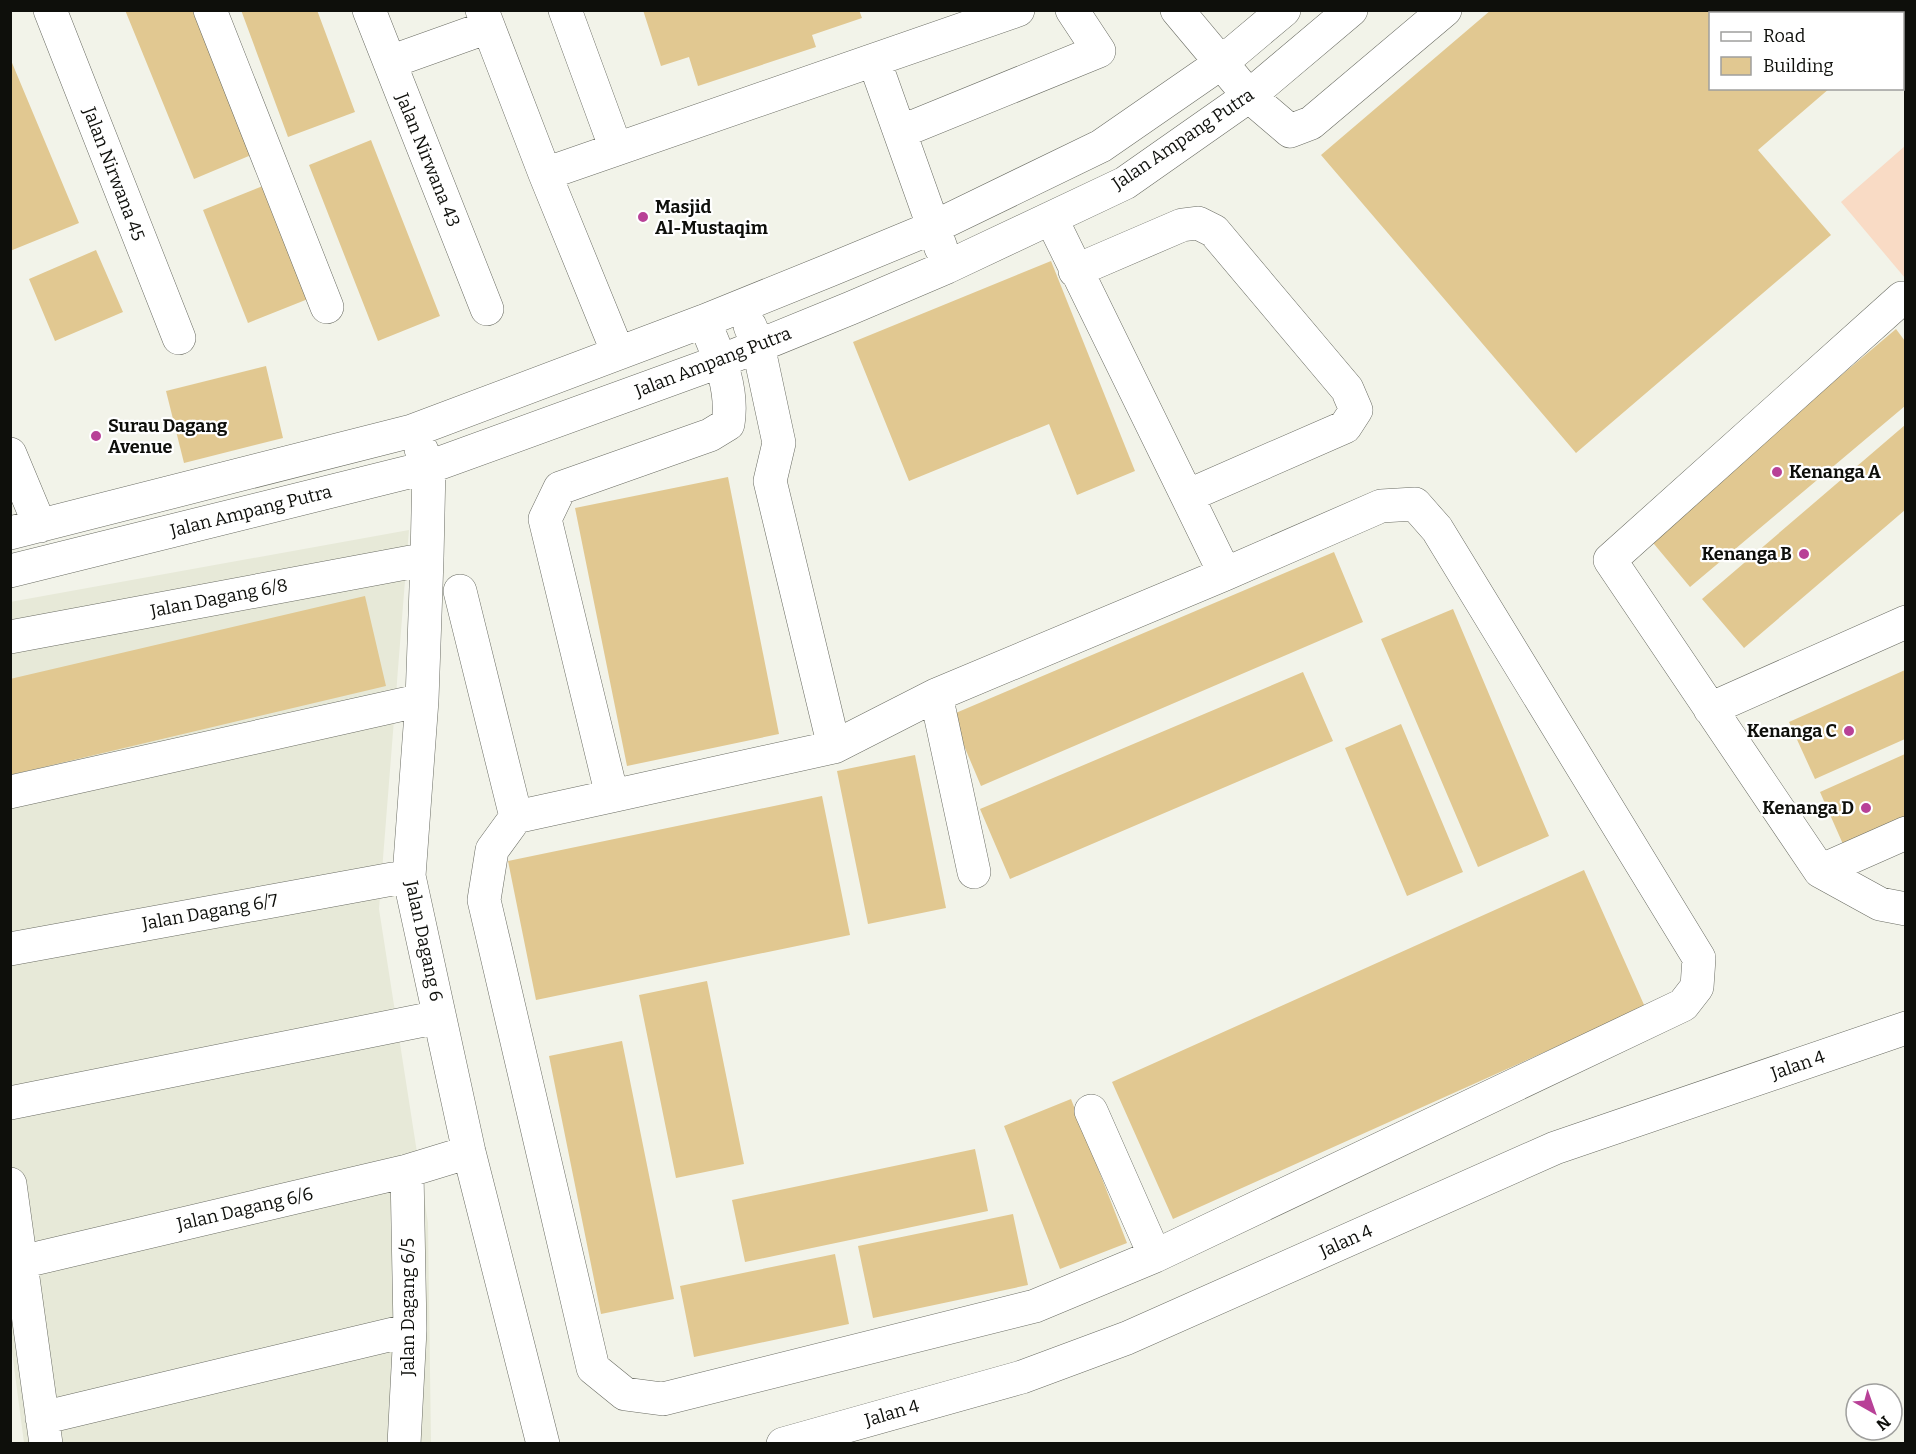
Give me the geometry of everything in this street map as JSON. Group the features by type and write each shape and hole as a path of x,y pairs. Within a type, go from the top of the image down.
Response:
{"street":[{"name":"Jalan Nirwana 45","path":"50,10 179,338"},
{"path":"210,10 327,307"},
{"name":"Jalan Nirwana 43","path":"369,10 487,309"},
{"path":"565,10 616,150"},
{"path":"544,174 1018,10"},
{"path":"900,132 1099,51 1072,10"},
{"path":"1177,10 1249,96 1290,131 1311,123 1445,10"},
{"name":"Jalan Ampang Putra","path":"25,529 412,431 704,321 934,227 1101,146 1221,63 1284,10"},
{"name":"Jalan Ampang Putra","path":"10,572 429,467 721,361 947,267 1125,183 1249,96 1351,10"},
{"path":"390,62 485,19 544,174 618,353"},
{"path":"874,60 947,267"},
{"path":"1051,218 1224,574"},
{"path":"1075,271 1182,225 1198,223 1214,231 1347,389 1356,410 1345,427 1187,496"},
{"path":"1905,302 1902,297 1610,560 1820,871 1880,904 1905,909"},
{"path":"741,305 758,345 779,443 770,481 834,747"},
{"path":"612,796 545,519 560,488 710,435 728,424 731,407 721,361 704,321"},
{"name":"Jalan Dagang 6","path":"412,431 429,467 422,700 409,876 469,1152 543,1443"},
{"path":"10,454 25,529"},
{"path":"1415,504 1437,529 1699,958 1698,987 1683,1005 1155,1256 1035,1306 663,1399 625,1394 593,1368 484,900 492,850 516,817 834,747 936,695 1381,506 1415,504"},
{"name":"Jalan Dagang 6/8","path":"10,637 427,559"},
{"path":"460,591 516,817"},
{"path":"1710,709 1905,622"},
{"path":"936,695 974,872"},
{"path":"10,792 422,700"},
{"path":"1820,871 1905,833"},
{"name":"Jalan Dagang 6/7","path":"10,949 409,876"},
{"path":"10,1103 439,1017"},
{"name":"Jalan 4","path":"783,1443 1022,1377 1064,1362 1127,1338 1555,1148 1905,1028"},
{"path":"1091,1111 1155,1256"},
{"name":"Jalan Dagang 6/6","path":"21,1262 407,1171 469,1152"},
{"name":"Jalan Dagang 6/5","path":"404,1443 410,1330 407,1171"},
{"path":"10,1184 44,1430 410,1330"}],"shaded area":[{"path":"1905,146 1905,278 1841,202"},
{"path":"409,530 379,909 428,1223 431,1443 24,1443 10,1336 10,602"}],"building":[{"path":"125,10 198,10 256,153 194,179"},
{"path":"241,10 317,10 355,112 288,137"},
{"path":"643,10 859,10 862,18 812,35 816,47 698,86 689,57 661,66"},
{"path":"1491,10 1905,10 1904,25 1904,12 1709,12 1709,90 1828,90 1758,150 1831,235 1576,453 1321,155"},
{"path":"10,58 79,223 10,251"},
{"path":"371,140 440,316 378,341 309,165"},
{"path":"268,184 313,297 248,323 203,210"},
{"path":"96,250 123,312 55,341 29,279"},
{"path":"1051,261 1135,471 1077,495 1049,424 909,481 853,342"},
{"name":"Kenanga A","path":"1896,329 1905,341 1905,406 1690,587 1649,538"},
{"path":"266,366 283,438 184,463 166,391"},
{"name":"Kenanga B","path":"1905,425 1905,510 1744,648 1702,599"},
{"path":"728,477 779,734 627,766 575,508"},
{"path":"1334,552 1363,622 981,786 951,715"},
{"path":"365,596 386,686 10,775 10,679"},
{"path":"1453,609 1549,836 1478,867 1381,639"},
{"name":"Kenanga C","path":"1905,670 1905,739 1815,779 1789,722"},
{"path":"1303,672 1333,741 1010,879 980,809"},
{"path":"1401,724 1463,872 1407,896 1345,748"},
{"name":"Kenanga D","path":"1905,754 1905,824 1846,851 1820,792"},
{"path":"915,755 946,908 868,924 837,771"},
{"path":"822,796 850,935 536,1000 508,861"},
{"path":"1584,870 1645,1007 1173,1219 1112,1082"},
{"path":"707,981 744,1164 676,1178 639,995"},
{"path":"622,1041 674,1299 601,1314 549,1056"},
{"path":"1071,1099 1127,1243 1060,1269 1004,1126"},
{"path":"975,1149 988,1211 745,1262 732,1200"},
{"path":"1013,1214 1028,1285 873,1318 858,1246"},
{"path":"835,1254 849,1324 694,1357 680,1286"}],"place":[{"name":"Masjid Al-Mustaqim","path":"643,217"},
{"name":"Surau Dagang Avenue","path":"96,436"},
{"name":"Kenanga A","path":"1777,472"},
{"name":"Kenanga B","path":"1804,554"},
{"name":"Kenanga C","path":"1849,731"},
{"name":"Kenanga D","path":"1866,808"}]}
